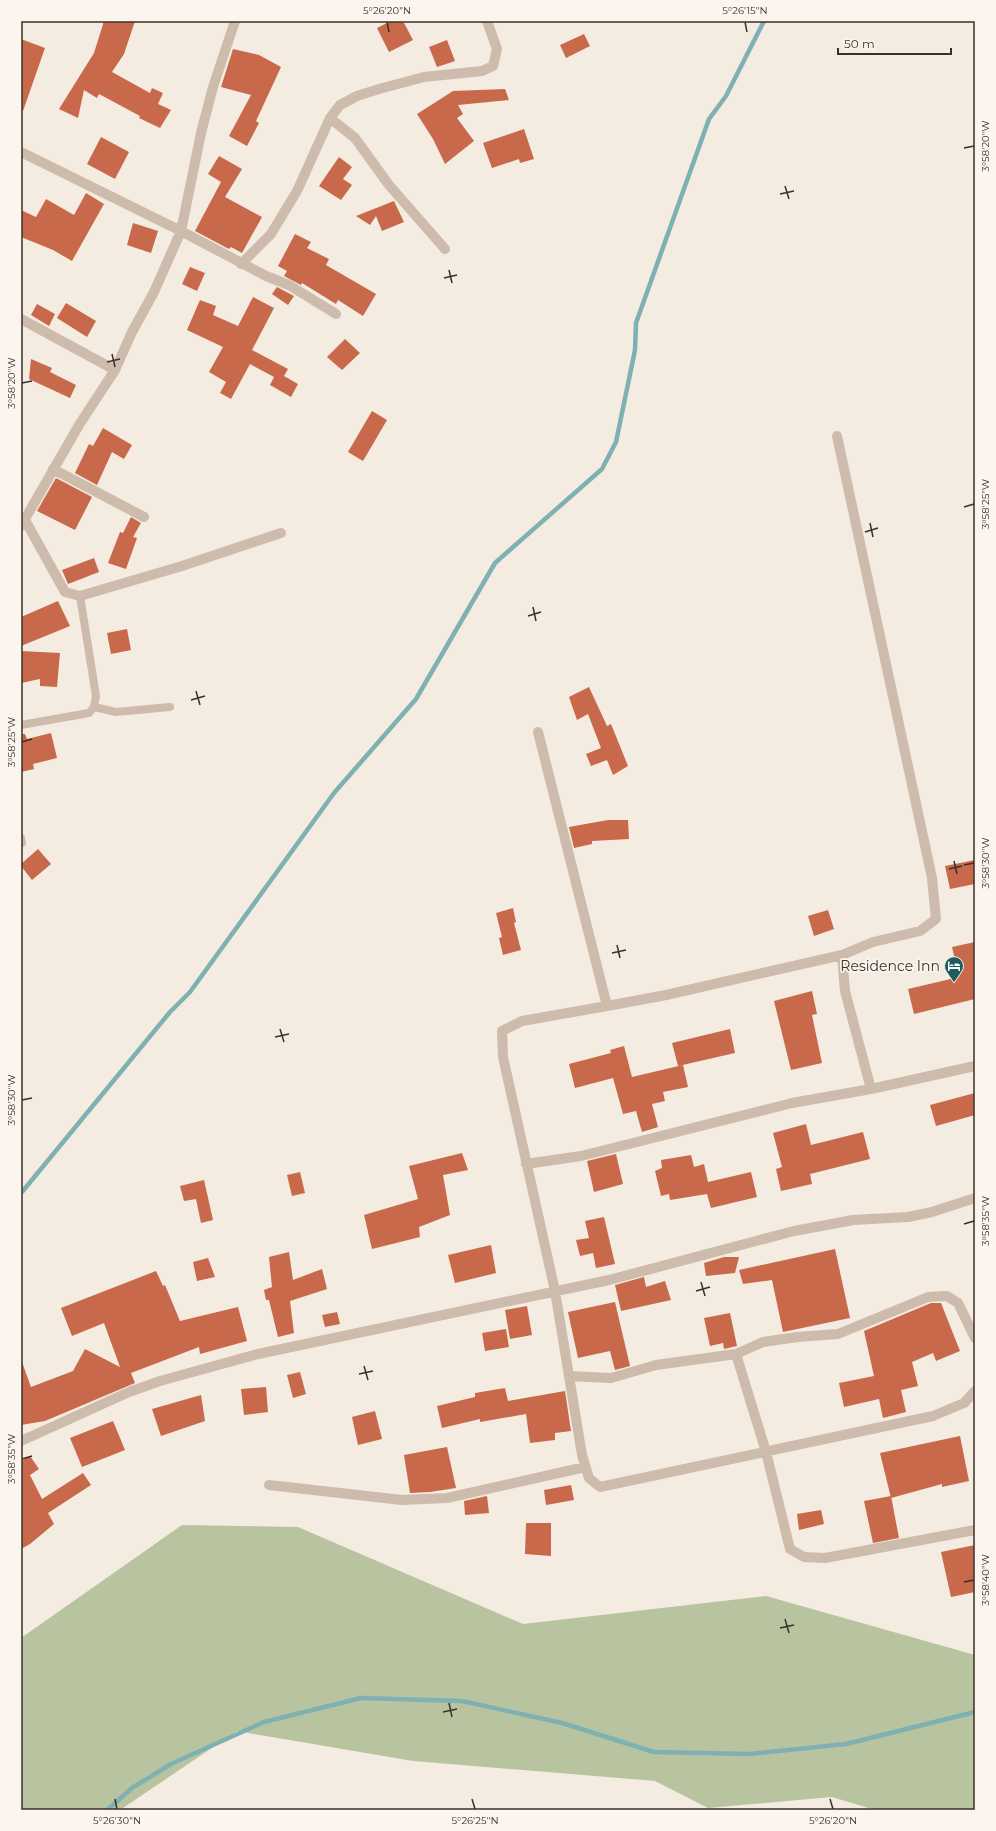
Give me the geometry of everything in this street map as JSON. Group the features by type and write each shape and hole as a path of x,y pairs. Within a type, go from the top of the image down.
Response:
{"street":[{"path":"235,21 213,87 201,133 181,231 154,292 132,332 115,370 53,469 23,523 65,592 80,596 182,566 281,533"},
{"path":"241,264 271,234 298,191 330,118 340,105 357,96 379,88 424,77 482,71 493,66 497,49 487,21"},
{"path":"330,118 355,138 389,185 445,249"},
{"path":"21,152 181,231 241,264 289,285 336,314"},
{"path":"21,319 115,370"},
{"path":"837,436 929,863 936,919 920,931 872,942 842,955 666,996 522,1021 502,1031 503,1057 555,1292 585,1467 589,1478 600,1487 933,1416 964,1403 975,1391"},
{"path":"53,469 144,517"},
{"path":"538,732 607,1006"},
{"path":"842,955 845,991 870,1089"},
{"path":"526,1164 581,1156 792,1103 870,1089 975,1066"},
{"path":"21,1441 129,1392 160,1381 258,1354 609,1280 794,1231 853,1220 908,1217 932,1212 975,1198"},
{"path":"569,1376 611,1378 656,1365 736,1354 763,1342 838,1334 928,1297 947,1296 958,1303 975,1338"},
{"path":"736,1354 766,1452 790,1549 804,1557 825,1558 975,1530"},
{"path":"269,1485 402,1500 447,1498 585,1467"}],"lane":[{"path":"21,725 89,713 94,707 96,696 80,596"},
{"path":"94,707 116,712 170,707"}],"green space":[{"path":"182,1525 298,1527 523,1624 766,1596 975,1655 975,1810 875,1810 832,1797 708,1808 655,1781 413,1761 237,1731 120,1810 21,1810 21,1638"}],"building":[{"path":"104,21 135,21 124,54 112,72 150,93 152,88 163,93 158,104 171,110 160,128 139,118 140,116 99,94 97,98 84,90 78,118 59,109 94,53"},
{"path":"391,21 403,21 413,40 389,52 377,28"},
{"path":"584,34 590,46 566,58 560,45"},
{"path":"21,39 45,48 23,111 21,111"},
{"path":"447,40 455,61 437,67 429,47"},
{"path":"233,49 259,55 281,67 256,121 259,123 247,146 229,136 251,95 221,87"},
{"path":"505,89 509,100 458,105 463,114 457,118 474,141 445,164 433,139 417,114 453,91"},
{"path":"524,129 534,159 520,163 519,159 492,168 483,143"},
{"path":"101,137 129,152 115,179 87,164"},
{"path":"219,156 242,169 225,197 262,217 242,253 231,247 229,249 195,231 221,182 208,174"},
{"path":"339,157 352,167 343,179 352,185 341,200 319,186"},
{"path":"86,193 104,204 72,261 53,250 21,237 21,210 36,217 46,199 74,215"},
{"path":"394,201 404,222 382,231 376,216 370,225 356,216"},
{"path":"133,223 158,231 151,253 127,245"},
{"path":"295,234 311,242 307,248 329,259 326,265 376,294 363,316 338,300 336,304 302,283 301,285 284,276 287,271 278,266"},
{"path":"190,267 205,273 197,291 182,284"},
{"path":"277,287 294,296 288,305 272,294"},
{"path":"253,297 274,308 252,350 288,369 284,376 298,384 291,397 270,385 274,377 250,364 231,399 220,393 226,382 209,372 223,347 187,330 200,300 216,306 213,315 238,326"},
{"path":"66,303 96,321 87,337 57,318"},
{"path":"37,304 55,314 49,326 31,315"},
{"path":"345,339 360,353 342,370 327,357"},
{"path":"31,359 52,368 50,372 76,385 70,398 29,379"},
{"path":"372,411 387,420 363,461 348,452"},
{"path":"103,428 132,445 124,459 112,452 97,485 75,473 89,444 93,446"},
{"path":"56,478 92,497 75,530 37,511"},
{"path":"131,517 141,523 133,537 137,538 126,569 108,563 120,532 123,533"},
{"path":"94,558 99,572 68,584 62,570"},
{"path":"58,601 70,626 21,646 21,617"},
{"path":"127,629 131,650 111,654 107,633"},
{"path":"21,651 60,653 57,687 40,686 40,679 21,683"},
{"path":"589,687 607,726 611,724 628,766 613,775 607,760 591,766 586,754 601,748 588,714 577,720 569,697"},
{"path":"51,733 57,758 33,764 34,769 21,772 21,734 25,734 27,739"},
{"path":"608,820 628,820 629,839 592,841 592,844 574,848 569,827"},
{"path":"38,849 51,864 32,880 21,864"},
{"path":"975,860 975,884 950,889 945,866"},
{"path":"513,908 516,922 514,923 521,950 503,955 499,938 502,937 496,913"},
{"path":"828,910 834,929 814,936 808,916"},
{"name":"Residence Inn","path":"975,942 975,999 914,1014 908,989 959,977 952,947"},
{"path":"812,991 817,1014 812,1015 822,1063 791,1070 774,1001"},
{"path":"730,1029 735,1053 678,1066 672,1043"},
{"path":"624,1046 632,1077 683,1065 688,1087 663,1092 665,1101 652,1104 658,1127 642,1132 636,1111 623,1114 613,1078 575,1088 569,1064 611,1053 610,1050"},
{"path":"975,1093 975,1115 936,1126 930,1105"},
{"path":"806,1124 811,1145 863,1132 870,1159 810,1174 812,1184 781,1191 776,1169 782,1167 773,1133"},
{"path":"462,1153 468,1170 443,1175 450,1215 419,1227 420,1237 372,1249 364,1215 418,1199 409,1166"},
{"path":"616,1154 623,1184 594,1192 587,1161"},
{"path":"691,1155 694,1167 704,1164 708,1182 751,1172 757,1197 711,1208 707,1194 670,1200 669,1194 661,1196 655,1171 662,1168 661,1160"},
{"path":"300,1172 305,1193 292,1196 287,1175"},
{"path":"204,1180 213,1220 201,1223 196,1199 184,1201 180,1186"},
{"path":"604,1217 615,1264 596,1268 593,1253 580,1256 576,1240 589,1238 585,1221"},
{"path":"491,1245 496,1273 455,1283 448,1255"},
{"path":"835,1249 850,1318 783,1332 772,1280 743,1284 739,1270"},
{"path":"289,1252 293,1280 322,1269 327,1289 290,1301 294,1333 278,1337 269,1300 266,1300 264,1290 272,1287 269,1257"},
{"path":"724,1257 739,1257 735,1273 706,1276 704,1263"},
{"path":"208,1258 215,1277 197,1281 193,1262"},
{"path":"156,1271 163,1286 165,1285 180,1321 238,1307 247,1341 200,1354 199,1347 131,1373 135,1383 45,1421 21,1425 21,1362 31,1387 73,1371 85,1349 120,1367 104,1323 72,1336 61,1308"},
{"path":"644,1277 646,1287 665,1281 671,1300 621,1311 615,1285"},
{"path":"615,1302 630,1366 615,1370 610,1351 578,1358 568,1312"},
{"path":"931,1303 941,1303 960,1351 936,1361 933,1353 912,1362 918,1386 901,1390 906,1412 883,1418 879,1399 844,1407 839,1383 874,1376 864,1331"},
{"path":"527,1306 532,1335 510,1339 505,1310"},
{"path":"337,1312 340,1324 325,1327 322,1315"},
{"path":"730,1313 737,1346 724,1349 723,1343 710,1346 704,1318"},
{"path":"506,1329 509,1347 485,1351 482,1333"},
{"path":"300,1372 306,1394 293,1398 287,1375"},
{"path":"266,1387 268,1412 244,1415 241,1389"},
{"path":"505,1388 508,1401 565,1391 571,1431 555,1433 555,1440 530,1443 526,1414 480,1422 480,1419 442,1428 437,1406 475,1397 475,1393"},
{"path":"201,1395 205,1421 161,1436 152,1409"},
{"path":"375,1411 382,1439 358,1445 352,1417"},
{"path":"113,1421 125,1450 82,1467 70,1438"},
{"path":"960,1436 969,1481 942,1487 942,1484 891,1498 880,1453"},
{"path":"447,1447 456,1488 410,1493 404,1455"},
{"path":"21,1455 23,1460 30,1456 39,1469 30,1475 42,1499 83,1473 91,1485 48,1513 54,1524 30,1544 21,1549"},
{"path":"571,1485 574,1500 546,1505 544,1490"},
{"path":"487,1496 489,1513 465,1515 464,1501"},
{"path":"891,1496 899,1538 873,1543 864,1501"},
{"path":"821,1510 824,1524 799,1530 797,1514"},
{"path":"526,1523 551,1523 551,1556 525,1554"},
{"path":"975,1545 975,1592 951,1597 941,1552"}],"waterway":[{"path":"22,1192 170,1012 190,992 334,793 416,699 495,563 602,469 616,442 635,350 636,323 709,119 726,96 764,21"},
{"path":"107,1810 132,1788 171,1764 264,1722 361,1698 462,1701 562,1723 654,1752 750,1754 846,1744 975,1712"}],"place":[{"name":"Residence Inn","path":"954,983"}]}
